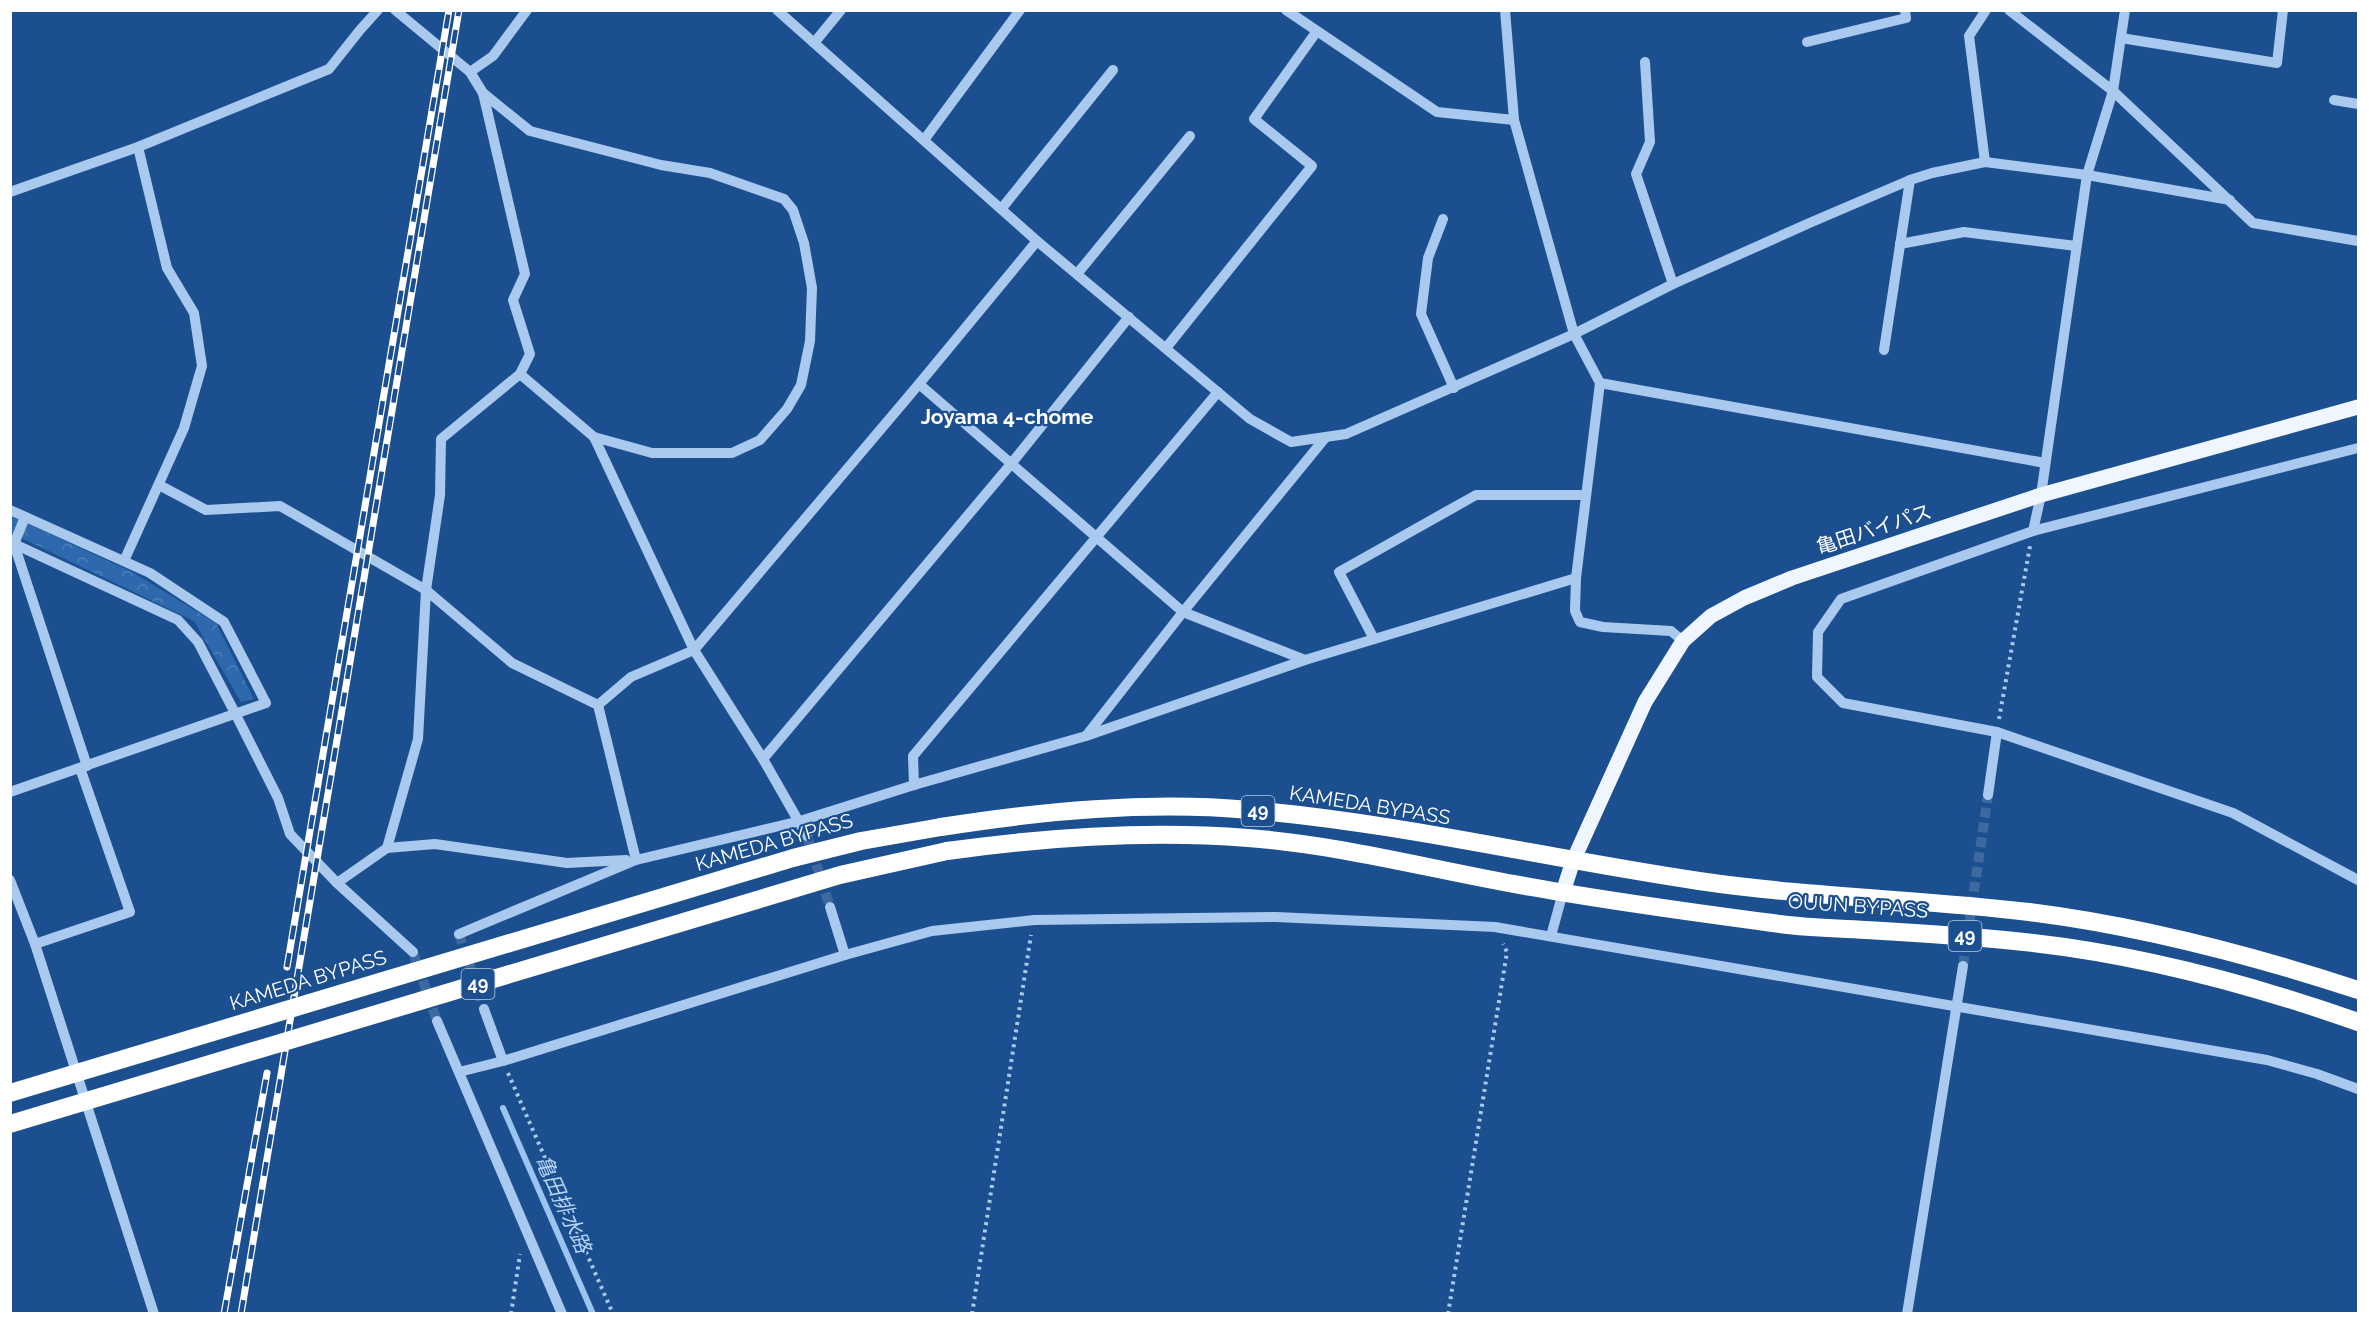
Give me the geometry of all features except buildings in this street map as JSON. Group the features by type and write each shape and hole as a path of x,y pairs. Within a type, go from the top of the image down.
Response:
{"highway":[{"name":"KAMEDA BYPASS","path":"10,1093 793,858 861,841 1012,816 1096,808 1189,807 1248,810 1359,824 1573,861"},
{"name":"49","path":"10,1125 840,875 947,851 1022,841 1100,836 1181,835 1250,838 1402,861 1532,888 1563,892"},
{"name":"OUUN BYPASS","path":"1573,861 1700,881 1786,891 2000,909 2108,924 2169,936 2230,952 2358,990"},
{"name":"OUUN BYPASS","path":"1563,892 1784,925 1943,934 2028,942 2104,954 2223,980 2358,1022"}],"main road":[{"name":"亀田バイパス","path":"1563,892 1573,861 1645,702 1683,641 1711,616 1744,598 1792,578 2042,495 2358,406"}],"street":[{"path":"10,192 138,147 329,69 378,10"},
{"path":"387,848 418,739 426,590 440,495 441,439 520,374 530,354 513,300 525,274 483,93 470,72 395,10"},
{"path":"470,72 493,56 527,10"},
{"path":"777,10 1037,241 1250,419 1291,442 1346,434 1574,334 1673,284 1910,180 1985,162 2087,175 2230,200"},
{"path":"814,43 840,10"},
{"path":"924,140 1020,10"},
{"path":"1286,10 1437,112 1514,120"},
{"path":"1505,10 1514,120 1574,334 1600,383 1576,578 1575,611 1580,621 1603,627 1671,631 1683,641"},
{"path":"1807,42 1906,18 1905,10"},
{"path":"1985,162 1969,36 1986,10"},
{"path":"2009,10 2112,91 2253,223 2358,241"},
{"path":"2033,531 2042,495 2087,175 2112,91 2125,10"},
{"path":"2121,38 2277,63 2283,10"},
{"path":"1166,348 1312,166 1254,119 1317,31"},
{"path":"1645,62 1650,142 1636,174 1673,284"},
{"path":"1002,208 1113,70"},
{"path":"483,93 530,131 661,165 710,173 784,199 793,210 804,243 812,288 810,341 801,385 787,409 760,440 732,453 652,453 594,437"},
{"path":"2334,100 2358,104"},
{"path":"1077,274 1190,136"},
{"path":"124,561 184,428 202,366 194,313 168,268 138,147"},
{"path":"1884,350 1910,180"},
{"path":"1443,219 1428,258 1421,314 1454,387"},
{"path":"1900,244 1964,232 2076,246"},
{"path":"597,705 631,677 694,650 1037,241"},
{"path":"764,759 1011,464 1129,317"},
{"path":"520,374 594,437 694,650 764,759 807,836"},
{"path":"1600,383 2045,463"},
{"path":"919,384 1183,612 1305,660"},
{"path":"914,785 913,756 1218,392"},
{"path":"1086,736 1324,438"},
{"path":"2358,448 2033,531 1841,599 1818,632 1817,677 1843,703 1996,732 2233,813 2358,879"},
{"path":"159,485 206,510 280,506 426,590 512,663 597,705 636,860"},
{"path":"1374,639 1339,573 1476,495 1586,495"},
{"path":"10,510 150,573 224,622 266,704 10,792"},
{"path":"25,516 12,543 129,912 36,944"},
{"path":"12,543 178,620 198,642 278,798 290,834 337,883 413,952"},
{"path":"459,934 636,860 800,821 914,785 1086,736 1305,660 1576,578"},
{"path":"1988,795 1996,732"},
{"path":"337,883 387,848 435,844 567,863 636,860"},
{"path":"10,880 36,944 154,1314"},
{"path":"1551,936 1563,892"},
{"path":"830,907 844,955"},
{"path":"459,1072 503,1061 844,955 932,931 1034,920 1276,917 1495,927 2267,1060 2318,1074 2358,1089"},
{"path":"1906,1314 1963,966"},
{"path":"484,1009 503,1061"},
{"path":"437,1021 524,1230 562,1314"}],"path":[{"path":"1996,732 2033,531"},
{"path":"972,1314 1034,920"},
{"path":"1448,1314 1507,952 1495,927"},
{"path":"503,1061 613,1314"},
{"path":"511,1314 524,1230"}],"green space":[{"path":"11,516 132,572 216,623 254,699 241,702 194,621 11,533"}],"waterway":[{"name":"亀田排水路","path":"503,1108 593,1314"}],"tunnel":[{"path":"1963,966 1988,795"},
{"path":"807,836 830,907"},
{"path":"459,934 484,1009"},
{"path":"413,952 437,1021"}],"railway":[{"path":"287,967 449,10"},
{"path":"241,1314 459,10"},
{"path":"224,1314 267,1073"}],"district":[{"name":"Joyama 4-chome","path":"1007,417"}]}
